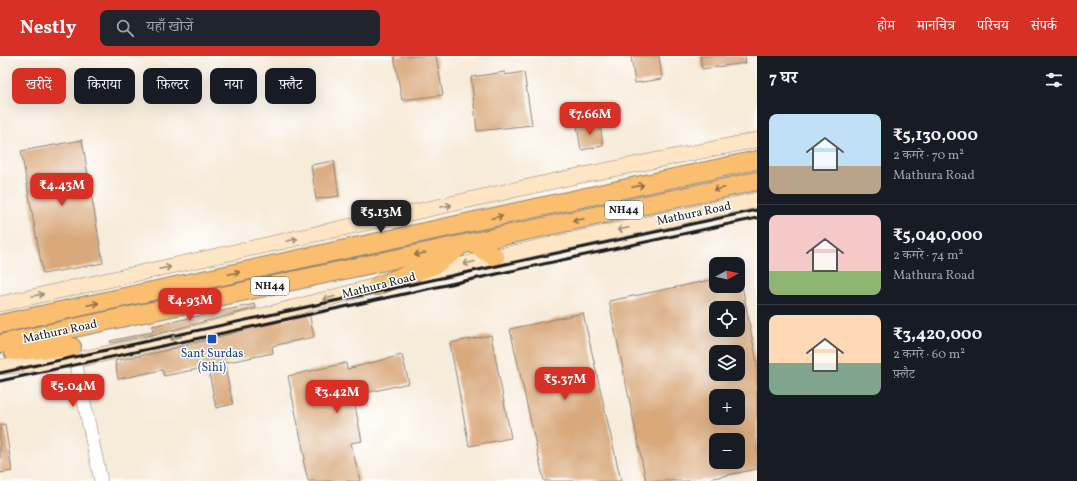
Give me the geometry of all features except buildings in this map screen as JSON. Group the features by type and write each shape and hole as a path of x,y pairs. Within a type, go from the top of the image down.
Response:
{"highway":[{"name":"Mathura Road","path":"0,324 757,160"},
{"name":"NH44","path":"468,244 757,181"},
{"name":"Mathura Road","path":"0,344 72,345 468,244"},
{"path":"377,286 436,264 468,244 495,257"},
{"path":"0,352 72,345"}],"main road":[{"path":"0,304 568,178 757,140"},
{"name":"Mathura Road","path":"0,367 72,345 162,342 495,257 757,200"}],"street":[{"path":"72,345 101,481"}],"railway":[{"path":"0,373 757,210"},
{"path":"0,381 757,218"}],"place":[{"name":"Sant Surdas (Sihi)","path":"212,339"}]}
